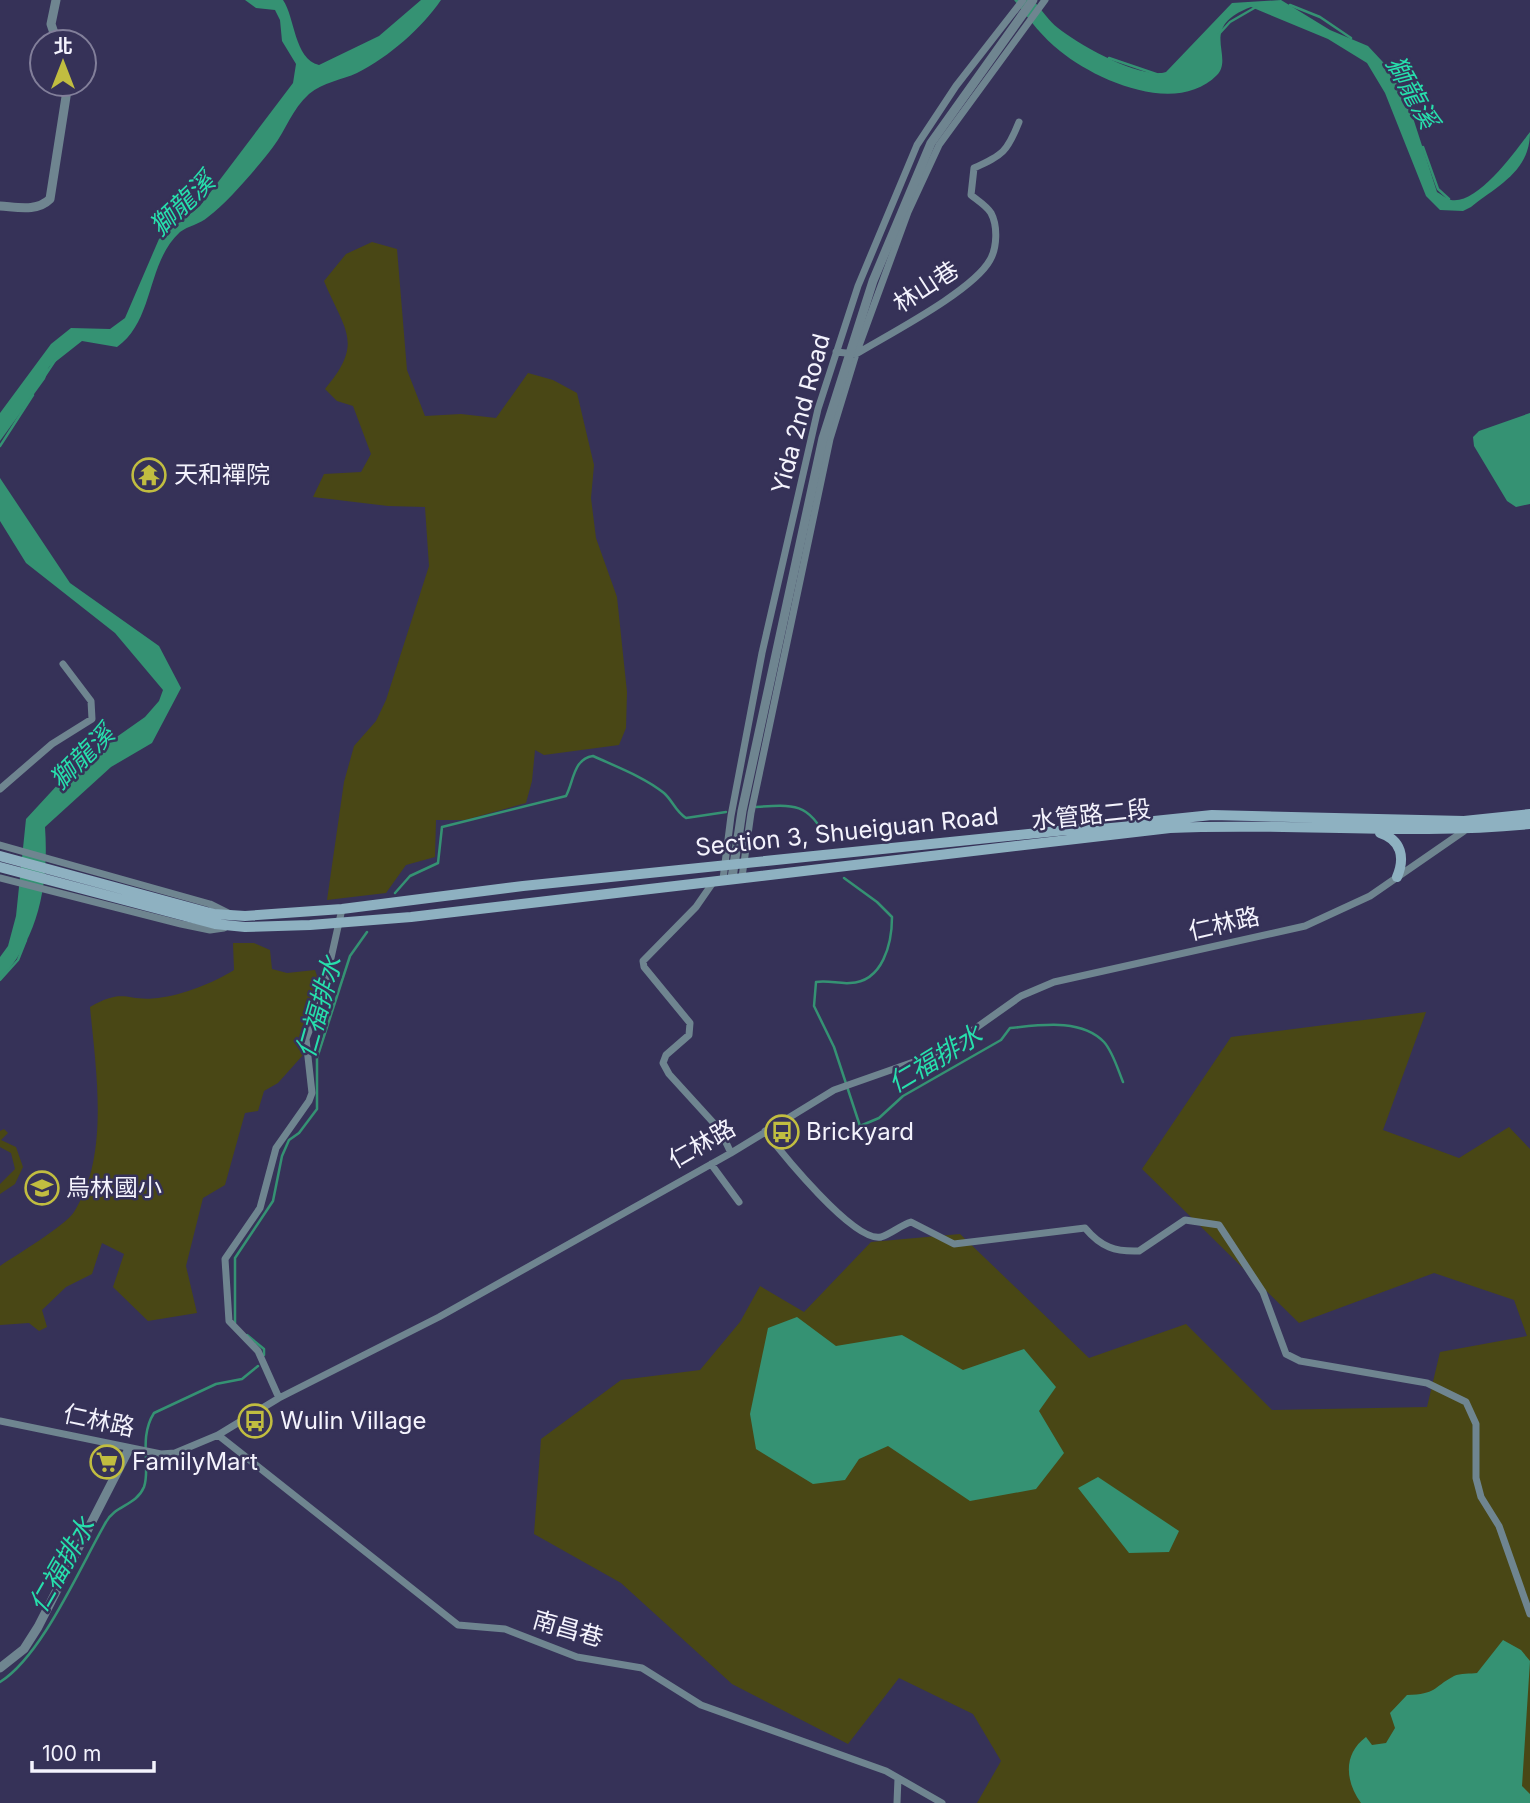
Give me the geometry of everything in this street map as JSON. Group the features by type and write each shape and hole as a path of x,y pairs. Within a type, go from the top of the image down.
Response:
{"main road":[{"name":"仁林路","path":"1464,826 1530,814"},
{"name":"Section 3, Shueiguan Road","path":"68,879 214,914 235,916 342,909 734,864 1212,815 1464,826"},
{"name":"水管路二段","path":"728,878 1170,828 1231,825 1373,831"},
{"name":"仁林路","path":"1464,826 1528,826"},
{"path":"1373,831 1464,826"},
{"path":"1373,831 1395,840 1401,852 1402,864 1397,877"},
{"path":"0,856 68,879"},
{"path":"0,867 68,879"},
{"name":"Section 3, Shueiguan Road","path":"68,879 215,924 245,927 339,923 728,878"}],"street":[{"path":"52,28 57,0"},
{"name":"Yida 2nd Road","path":"728,878 734,864 745,798 823,438 853,353 873,281 931,143 1023,0"},
{"name":"Yida 2nd Road","path":"965,90 1034,0"},
{"name":"Yida 2nd Road","path":"734,864 762,653 818,408 836,352 885,218 917,145 1045,0"},
{"path":"0,206 33,208 44,205 50,199 66,98"},
{"name":"林山巷","path":"853,353 973,281 990,261 995,246 995,228 991,212 971,195 974,168 999,158 1009,146 1019,122"},
{"path":"836,352 853,353"},
{"path":"0,789 52,744 92,719 91,701 63,664"},
{"name":"仁林路","path":"0,1421 133,1450 175,1454 218,1436 279,1398 439,1317 731,1153 834,1090 942,1052 1021,996 1054,982 1113,971 1305,926 1370,896 1464,826"},
{"name":"Section 3, Shueiguan Road","path":"0,845 210,904 235,916"},
{"name":"Section 3, Shueiguan Road","path":"0,878 210,930 245,927"},
{"path":"728,878 643,961 644,967 690,1023 689,1035 666,1055 663,1063 669,1074 719,1130 731,1153"},
{"path":"279,1398 258,1351 229,1321 225,1259 260,1208 276,1148 312,1093 306,1039 322,998 342,909"},
{"path":"765,1131 802,1178 868,1235 880,1237 911,1222 954,1244 1085,1228 1097,1242 1122,1252 1139,1251 1185,1220 1219,1226 1264,1292 1286,1354 1300,1361 1427,1384 1466,1402 1476,1424 1476,1478 1481,1497 1499,1526 1530,1614"},
{"path":"711,1164 739,1202"},
{"name":"南昌巷","path":"218,1436 458,1625 505,1629 577,1657 642,1668 701,1705 898,1778 942,1803"},
{"path":"0,1668 24,1649 38,1627 133,1450"},
{"path":"897,1803 898,1778"}],"shaded area":[{"name":"獅龍溪","path":"245,0 283,0 300,46 311,61 319,65 379,36 421,0 441,0 393,50 357,73 320,87 303,100 273,147 242,184 216,210 180,232 169,245 161,259 145,307 129,336 117,347 82,341 49,367 45,379 0,441 0,413 51,344 71,328 110,329 125,318 159,239 200,206 293,83 296,64 282,41 280,20 275,10 256,8"},
{"name":"獅龍溪","path":"1014,0 1033,0 1055,25 1080,43 1126,66 1155,73 1166,72 1232,3 1281,0 1330,30 1368,46 1395,75 1405,93 1437,192 1451,200 1473,194 1484,185 1506,163 1530,132 1529,146 1519,167 1511,176 1471,207 1463,211 1440,210 1426,196 1385,93 1367,63 1328,39 1251,7 1225,23 1220,41 1221,67 1217,75 1200,87 1181,93 1160,93 1115,83 1076,62 1047,40"},
{"path":"372,242 397,249 407,370 425,416 461,414 496,418 528,373 553,380 577,393 594,465 591,498 596,538 617,597 627,692 626,728 619,745 544,755 535,750 532,781 526,803 465,820 436,820 435,857 406,865 386,893 327,900 344,782 354,746 376,721 386,700 429,566 425,507 388,506 313,497 324,474 361,472 371,454 353,406 337,401 325,389 345,359 348,347 344,324 324,281 346,254"},
{"path":"1530,413 1530,504 1516,507 1507,501 1474,446 1473,437 1479,431"},
{"name":"獅龍溪","path":"0,478 70,583 159,646 181,688 152,743 111,767 45,827 45,869 39,909 24,946 0,980 0,957 8,946 16,916 26,819 74,767 145,717 159,701 163,690 115,633 26,563 0,521"},
{"path":"233,943 254,943 270,950 272,969 287,973 315,970 319,990 318,998 301,1033 303,1055 278,1083 264,1091 258,1111 245,1113 225,1185 203,1198 186,1266 197,1313 148,1321 113,1287 124,1254 102,1243 92,1274 66,1287 42,1310 47,1327 39,1331 29,1323 0,1325 0,1266 69,1218 85,1190 93,1165 98,1112 90,1007 118,996 158,998 207,984 234,970"},
{"path":"1426,1012 1383,1130 1459,1158 1509,1127 1530,1149 1530,1803 977,1803 1001,1761 973,1714 899,1678 848,1744 732,1684 621,1583 534,1534 541,1439 621,1380 700,1370 740,1322 760,1286 804,1312 871,1242 960,1234 1089,1358 1186,1324 1272,1410 1427,1407 1440,1352 1527,1336 1514,1300 1434,1273 1299,1323 1142,1169 1231,1037"},
{"path":"4,1129 8,1133 1,1140 16,1147 23,1167 15,1184 0,1194 0,1184 15,1169 11,1153 0,1147 0,1131"},
{"path":"797,1317 836,1346 902,1335 963,1370 1024,1349 1056,1387 1039,1411 1064,1453 1036,1489 970,1501 888,1446 859,1459 845,1480 813,1484 756,1449 750,1414 768,1328"},
{"path":"1098,1477 1179,1531 1169,1552 1129,1553 1078,1488"},
{"path":"1503,1640 1521,1650 1530,1661 1522,1786 1530,1794 1530,1803 1361,1803 1349,1777 1350,1760 1359,1744 1366,1737 1372,1745 1386,1743 1395,1728 1390,1713 1407,1695 1434,1690 1456,1675 1477,1673"}],"waterway":[{"name":"獅龍溪","path":"1290,5 1320,17 1351,38"},
{"name":"獅龍溪","path":"1219,34 1230,22 1256,7"},
{"name":"獅龍溪","path":"1109,58 1159,75"},
{"name":"獅龍溪","path":"1423,147 1438,189 1449,199"},
{"name":"獅龍溪","path":"44,377 56,359"},
{"name":"獅龍溪","path":"0,446 33,395"},
{"name":"仁福排水","path":"395,893 410,876 438,863 442,827 566,796 581,761 593,756 656,787 686,818 726,812"},
{"name":"仁福排水","path":"756,807 799,808 814,818 826,839"},
{"name":"仁福排水","path":"844,878 877,902 892,917 887,949 878,969 870,976 850,983 816,982 814,1006 834,1047 860,1126 879,1118 903,1096 1001,1040 1010,1028 1060,1025 1084,1029 1095,1034 1110,1051 1123,1082"},
{"name":"仁福排水","path":"235,1323 235,1258 273,1201 282,1156 289,1140 299,1133 317,1109 317,1058 350,956 367,932"},
{"name":"獅龍溪","path":"0,980 18,960 26,940"},
{"name":"仁福排水","path":"247,1335 264,1349 264,1355"},
{"name":"仁福排水","path":"0,1682 16,1670 45,1632 110,1516 136,1498 144,1487 147,1432 154,1413 216,1384 242,1379 258,1366"}],"place":[{"name":"天和禪院","path":"149,475"},
{"name":"Brickyard","path":"782,1132"},
{"name":"烏林國小","path":"42,1188"},
{"name":"Wulin Village","path":"255,1421"},
{"name":"FamilyMart","path":"107,1462"}]}
